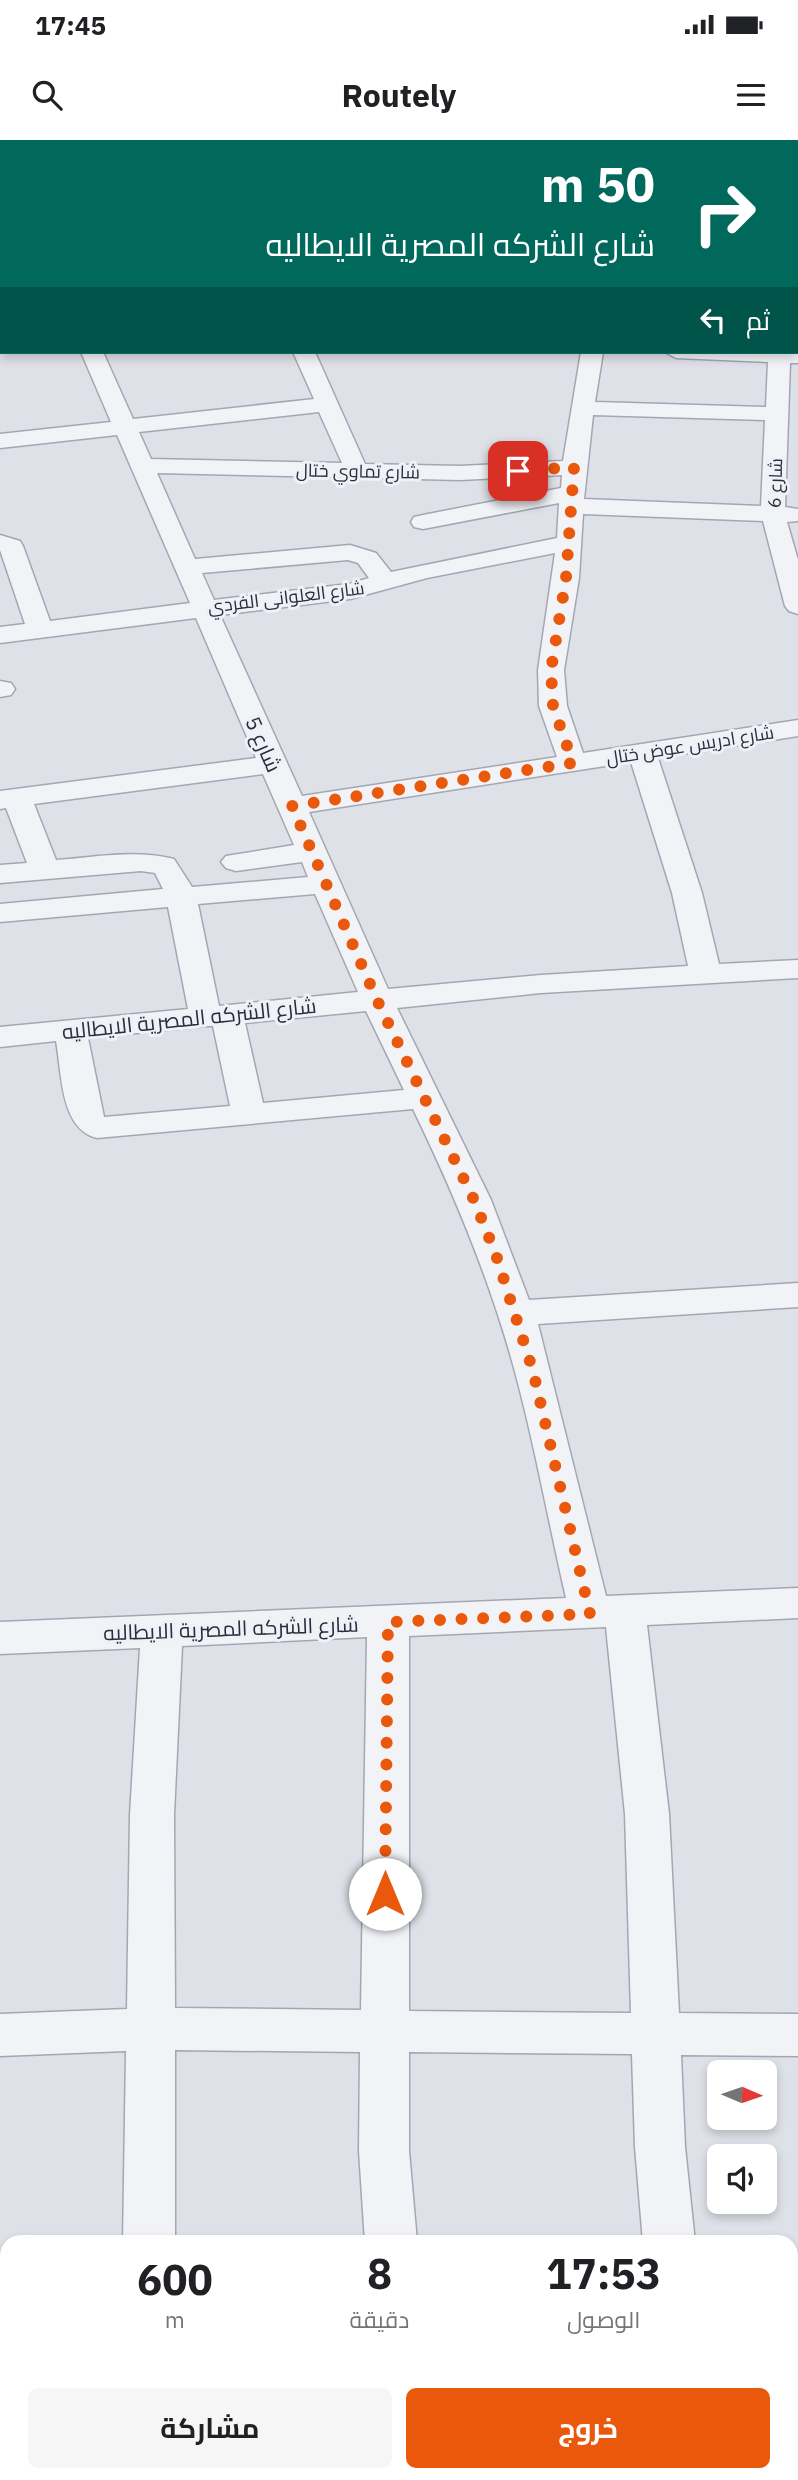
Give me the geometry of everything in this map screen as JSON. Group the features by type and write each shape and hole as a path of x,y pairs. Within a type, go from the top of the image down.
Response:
{"street":[{"name":"شارع 5","path":"93,354 377,1000 474,1200 516,1313 608,1613 647,1814 660,2147 668,2235"},
{"path":"305,354 358,471"},
{"path":"573,763 553,706 551,688 569,543 574,467 592,354"},
{"path":"721,354 788,357"},
{"name":"شارع 6","path":"788,357 778,414 773,514 798,606"},
{"path":"0,441 122,425 327,404"},
{"path":"582,408 778,414"},
{"name":"شارع تماوي ختال","path":"141,466 460,473 574,467"},
{"path":"423,522 573,499 798,515"},
{"path":"0,542 11,546 40,629"},
{"name":"شارع العلوانى الفردي","path":"0,635 204,607 350,591 424,571 569,543"},
{"path":"186,567 350,552 367,558 386,583"},
{"name":"شارع ادريس عوض ختال","path":"292,806 798,728"},
{"path":"642,752 687,893 705,973"},
{"path":"45,870 8,799 273,764"},
{"path":"236,862 312,852"},
{"path":"0,874 157,863 168,869 180,898 193,949 249,1116"},
{"path":"0,913 327,884"},
{"name":"شارع الشركه المصرية الايطاليه","path":"0,1037 541,984 798,969"},
{"path":"70,1030 88,1120 97,1128 424,1098"},
{"path":"516,1313 798,1295"},
{"name":"شارع الشركه المصرية الايطاليه","path":"0,1638 162,1629 608,1613 798,1602"},
{"path":"388,1622 384,2151 390,2235"},
{"path":"149,2235 152,1815 162,1629"},
{"path":"0,2035 150,2029 798,2035"}],"route":[{"path":"385,1894 388,1622 590,1614 533,1371 496,1255 474,1200 377,1000 292,806 573,763 553,706 551,670 566,578 574,467 518,471"}]}
